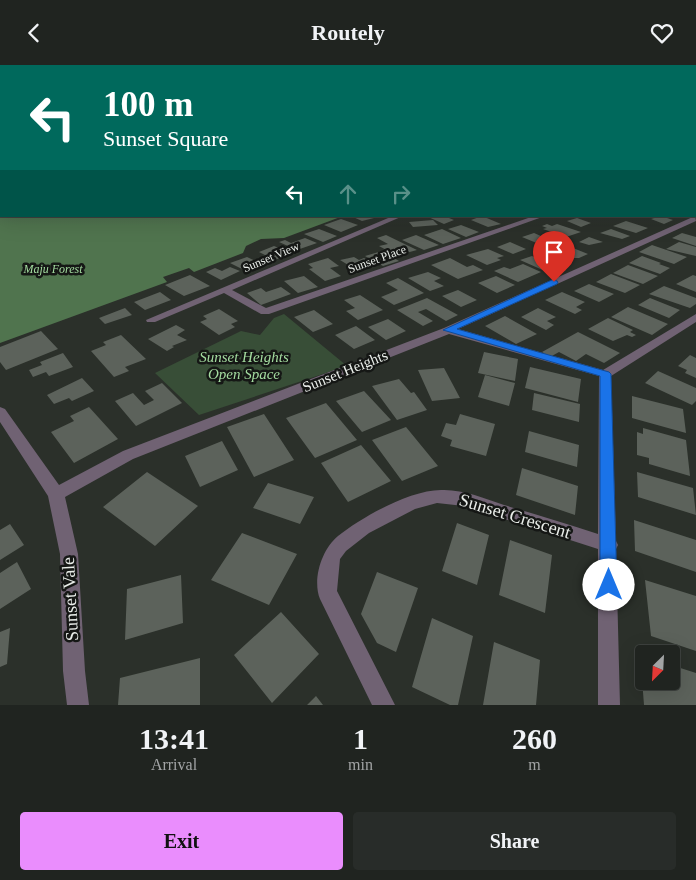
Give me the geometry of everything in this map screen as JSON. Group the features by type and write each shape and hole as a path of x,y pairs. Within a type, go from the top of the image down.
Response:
{"street":[{"name":"Sunset View","path":"151,320 398,217"},
{"name":"Sunset Place","path":"225,290 265,312 539,217"},
{"name":"Sunset Heights","path":"56,494 128,455 448,330 696,218"},
{"path":"448,330 606,374 696,317"},
{"path":"606,374 610,705"},
{"path":"0,412 56,494"},
{"name":"Sunset Vale","path":"56,494 69,554 74,671 78,705"},
{"name":"Sunset Crescent","path":"384,705 327,592 328,573 334,553 346,539 368,524 431,497 446,496 464,499 609,545"}],"green space":[{"name":"Maju Forest","path":"0,217 340,217 284,238 261,239 246,246 243,253 194,272 189,268 163,277 167,282 0,343"},
{"name":"Sunset Heights Open Space","path":"284,314 347,366 199,415 155,373 241,331 260,335 274,318"}],"building":[{"path":"353,217 378,217 362,221"},
{"path":"428,217 446,217 454,220 444,224"},
{"path":"484,217 501,224 488,227 471,220"},
{"path":"664,217 673,220 664,224 651,219"},
{"path":"577,218 591,223 581,227 567,221"},
{"path":"341,219 358,225 341,232 324,225"},
{"path":"433,220 438,225 413,227 409,222"},
{"path":"626,221 648,228 636,233 613,226"},
{"path":"547,224 552,226 557,224 581,232 566,237 543,229 547,228 542,226"},
{"path":"461,225 479,232 466,237 448,229"},
{"path":"319,229 337,236 323,242 304,234"},
{"path":"442,229 461,238 443,244 424,235"},
{"path":"611,229 630,236 622,239 600,233"},
{"path":"534,233 550,240 539,244 522,237"},
{"path":"682,233 696,237 696,246 672,238"},
{"path":"386,235 417,250 406,253 398,249 390,252 379,246 388,244 377,238"},
{"path":"416,235 439,245 424,250 402,240"},
{"path":"589,237 603,242 589,245 579,242"},
{"path":"305,238 317,243 297,250 279,242 285,240 291,243"},
{"path":"510,242 526,249 513,254 497,247"},
{"path":"679,242 696,247 696,256 666,249"},
{"path":"652,245 687,257 674,264 639,252"},
{"path":"274,246 291,253 275,260 259,252"},
{"path":"568,246 588,254 579,258 571,258 557,251"},
{"path":"488,249 504,256 497,258 501,260 487,265 466,255"},
{"path":"382,251 399,261 383,266 365,256"},
{"path":"547,254 571,264 563,267 555,265 566,270 554,275 520,260 532,256 548,263 550,262 540,257"},
{"path":"642,256 670,268 660,274 629,263"},
{"path":"247,257 264,265 248,272 230,263"},
{"path":"354,257 359,260 364,258 376,265 358,271 340,260"},
{"path":"328,258 339,266 330,268 341,276 325,281 309,269 313,268 308,264"},
{"path":"450,258 467,267 473,265 483,270 458,279 431,265"},
{"path":"523,264 541,272 518,282 494,271 504,267 510,269"},
{"path":"628,265 658,276 643,284 613,273"},
{"path":"230,267 240,271 221,280 206,272 215,268 222,271"},
{"path":"428,272 441,278 434,281 444,286 430,291 408,278"},
{"path":"611,274 640,285 625,293 596,282"},
{"path":"190,275 210,286 184,296 165,285"},
{"path":"693,275 696,276 696,292 676,284"},
{"path":"304,276 318,287 298,293 284,281"},
{"path":"496,276 515,285 497,293 478,283"},
{"path":"398,278 424,293 394,305 381,297 398,290 386,283"},
{"path":"589,284 614,294 599,302 574,291"},
{"path":"664,286 696,298 696,304 690,308 649,294"},
{"path":"281,287 291,294 261,305 247,293 261,288 266,292"},
{"path":"458,290 477,300 461,307 442,296"},
{"path":"160,292 171,300 145,310 134,302"},
{"path":"562,292 585,302 576,307 582,310 575,314 545,300"},
{"path":"360,295 383,310 358,320 346,311 355,308 344,300"},
{"path":"427,298 458,315 446,321 426,309 418,312 433,321 423,326 397,310"},
{"path":"650,298 680,310 669,318 638,305"},
{"path":"628,307 668,324 652,335 611,317"},
{"path":"125,308 132,315 105,324 99,318"},
{"path":"538,308 556,317 547,321 554,325 546,330 521,317"},
{"path":"219,309 238,321 231,324 235,327 219,335 200,322 207,319 203,316"},
{"path":"314,310 333,324 313,332 294,317"},
{"path":"505,316 537,334 516,344 485,326"},
{"path":"608,318 633,330 630,332 636,335 632,337 627,335 613,341 588,329"},
{"path":"388,319 406,331 386,340 368,327"},
{"path":"176,325 185,330 177,335 187,340 172,346 174,347 167,351 148,339"},
{"path":"356,326 375,340 354,349 335,335"},
{"path":"41,331 58,349 6,370 0,362 0,347"},
{"path":"578,332 620,353 604,363 586,354 576,361 559,352 550,357 542,352"},
{"path":"121,335 146,359 125,367 129,371 114,377 91,351 106,345 103,342"},
{"path":"484,352 518,359 515,381 478,373"},
{"path":"63,353 73,367 49,376 46,372 33,377 29,370 42,365 40,362"},
{"path":"690,355 696,358 696,378 685,373 687,370 678,366"},
{"path":"530,367 581,379 578,402 525,388"},
{"path":"444,368 460,398 432,401 418,370"},
{"path":"658,371 696,388 696,401 692,405 645,383"},
{"path":"485,375 515,383 509,406 478,397"},
{"path":"82,378 94,391 72,401 69,398 54,404 47,395"},
{"path":"399,379 411,393 414,392 427,410 397,420 372,386"},
{"path":"162,383 182,403 136,426 115,401 133,393 144,405 154,400 145,391"},
{"path":"364,391 391,420 362,432 336,401"},
{"path":"534,393 580,404 579,422 532,410"},
{"path":"632,396 683,409 686,433 632,418"},
{"path":"326,403 357,440 315,458 286,418"},
{"path":"89,407 118,439 74,463 51,432 74,421 70,416"},
{"path":"264,414 294,460 254,477 227,427"},
{"path":"460,414 495,424 486,456 450,446 452,440 441,436 446,423 456,425"},
{"path":"406,427 438,466 402,481 372,440"},
{"path":"643,428 686,440 690,476 649,464 649,458 637,455 637,432 643,434"},
{"path":"529,431 579,445 577,467 525,452"},
{"path":"222,441 238,470 200,487 185,456"},
{"path":"361,445 391,481 348,502 321,463"},
{"path":"522,468 578,486 575,515 516,495"},
{"path":"147,472 198,506 155,546 103,507"},
{"path":"637,472 693,488 696,515 638,497"},
{"path":"268,483 314,497 300,524 253,508"},
{"path":"634,520 696,540 696,572 635,551"},
{"path":"457,523 489,535 477,585 442,571"},
{"path":"10,524 24,545 0,560 0,530"},
{"path":"242,533 297,554 269,605 211,580"},
{"path":"510,540 552,555 545,613 499,595"},
{"path":"17,562 31,589 0,609 0,573"},
{"path":"377,572 418,588 396,652 377,643 361,614"},
{"path":"181,575 183,623 125,640 127,589"},
{"path":"645,580 696,596 696,651 651,636"},
{"path":"281,612 319,654 272,703 234,655"},
{"path":"432,618 473,636 458,705 450,705 412,687"},
{"path":"10,628 7,664 0,667 0,632"},
{"path":"494,642 540,660 536,705 483,705"},
{"path":"200,658 200,705 118,705 120,678"},
{"path":"680,668 696,673 696,705 644,705 643,690 680,690"},
{"path":"316,696 323,705 307,705"}],"route":[{"path":"554,282 448,330 606,374 609,585"}]}
